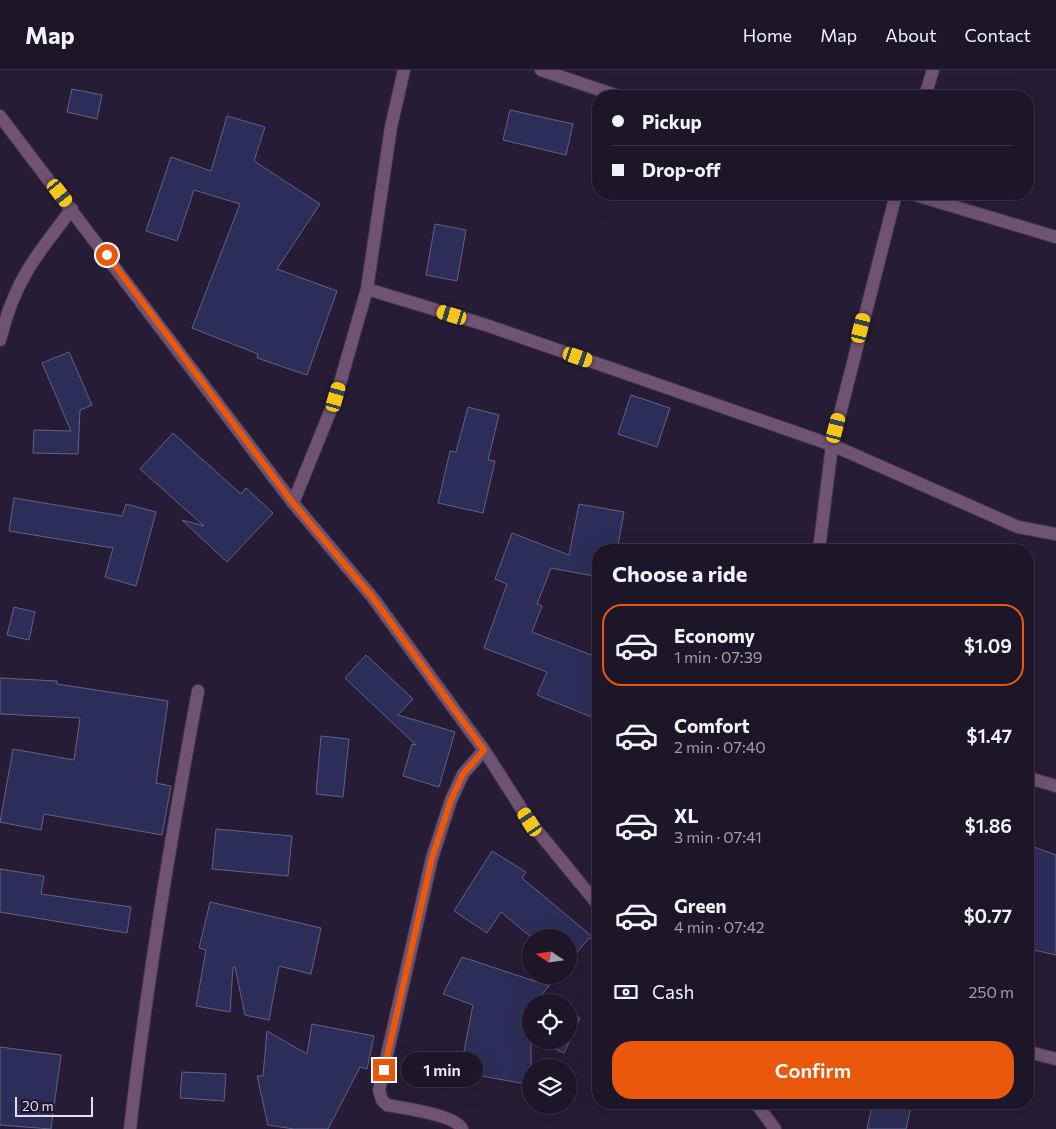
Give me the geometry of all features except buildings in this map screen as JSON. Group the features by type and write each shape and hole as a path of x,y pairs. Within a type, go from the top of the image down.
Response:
{"street":[{"path":"293,503 336,397 367,289 391,127 404,70"},
{"path":"541,70 600,90"},
{"path":"927,90 933,70"},
{"path":"0,116 293,503 373,598 484,750 530,822 592,897"},
{"path":"820,544 832,445 894,200"},
{"path":"932,200 1056,237"},
{"path":"0,340 16,289 29,264 72,209"},
{"path":"367,289 486,325 832,445 1018,527 1056,534"},
{"path":"130,1129 140,1044 159,915 198,691"},
{"path":"462,1129 460,1125 448,1118 387,1105 382,1100 380,1090 432,858 451,800 463,774 484,750"},
{"path":"1034,779 1056,786"},
{"path":"1034,1053 1056,1059"},
{"path":"761,1109 775,1129"}],"route":[{"path":"107,255 293,503 373,598 484,750 463,774 451,800 432,858 384,1070"}]}
